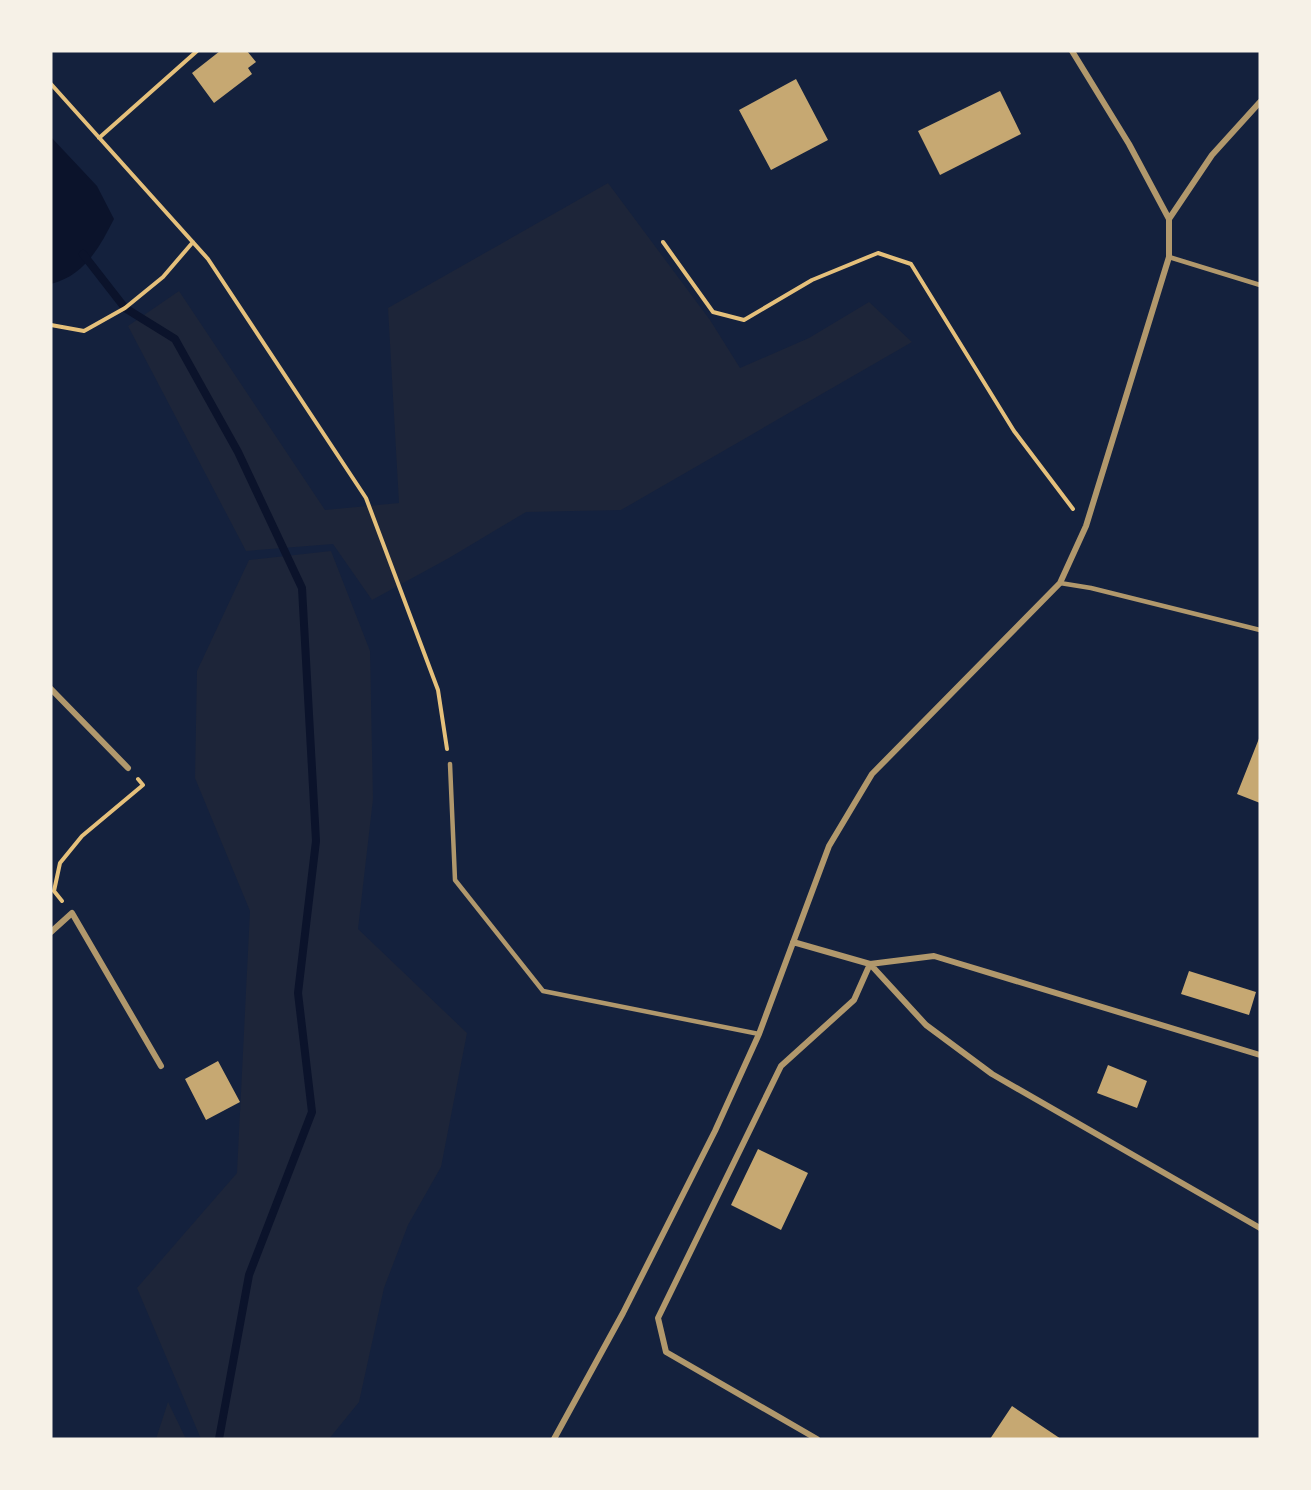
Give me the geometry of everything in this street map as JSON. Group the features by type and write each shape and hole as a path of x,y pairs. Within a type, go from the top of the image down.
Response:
{"street":[{"path":"554,1439 623,1313 715,1131 759,1034 829,846 872,774 1060,583 1086,526 1169,257 1169,219 1129,144 1072,51"},
{"path":"1169,219 1212,155 1260,102"},
{"path":"51,689 128,768"},
{"path":"51,932 72,913 162,1066"},
{"path":"793,942 870,964 934,956 1260,1054"},
{"path":"870,964 926,1025 992,1074 1260,1228"},
{"path":"817,1439 666,1352 658,1318 781,1066 854,1000 870,964"}],"lane":[{"path":"1169,257 1260,285"},
{"path":"1060,583 1091,588 1260,630"},
{"path":"450,764 455,880 543,991 759,1034"}],"path":[{"path":"99,138 197,51"},
{"path":"51,84 208,259 366,498 438,690 450,764"},
{"path":"51,325 84,331 125,308 163,277 193,242"},
{"path":"663,242 713,312 744,320 812,280 878,253 911,264 1014,431 1086,526"},
{"path":"72,913 54,891 60,863 82,836 143,785 128,768"}],"shaded area":[{"path":"51,137 97,186 114,219 90,259 73,274 51,284"},
{"path":"608,183 710,320 740,368 809,338 869,302 912,342 621,510 526,512 372,600 333,544 246,551 128,326 179,291 325,510 399,503 388,308"},
{"path":"331,551 370,651 373,799 358,929 467,1033 441,1167 408,1225 384,1288 359,1402 329,1439 201,1439 137,1288 237,1173 250,911 195,778 197,671 249,560"},
{"path":"168,1402 186,1439 156,1439"}],"building":[{"path":"220,51 247,51 256,62 248,68 252,74 214,103 192,73"},
{"path":"796,79 828,140 771,170 739,110"},
{"path":"1000,91 1021,134 940,175 918,131"},
{"path":"1260,736 1260,803 1237,794"},
{"path":"1189,971 1256,992 1249,1015 1181,994"},
{"path":"218,1061 240,1102 206,1120 185,1079"},
{"path":"1108,1065 1147,1081 1137,1108 1097,1093"},
{"path":"758,1149 808,1173 781,1230 731,1205"},
{"path":"1012,1406 1061,1439 990,1439"}],"waterway":[{"path":"83,254 125,308 175,339 238,452 302,588 316,841 298,993 312,1112 249,1275 219,1439"}]}
